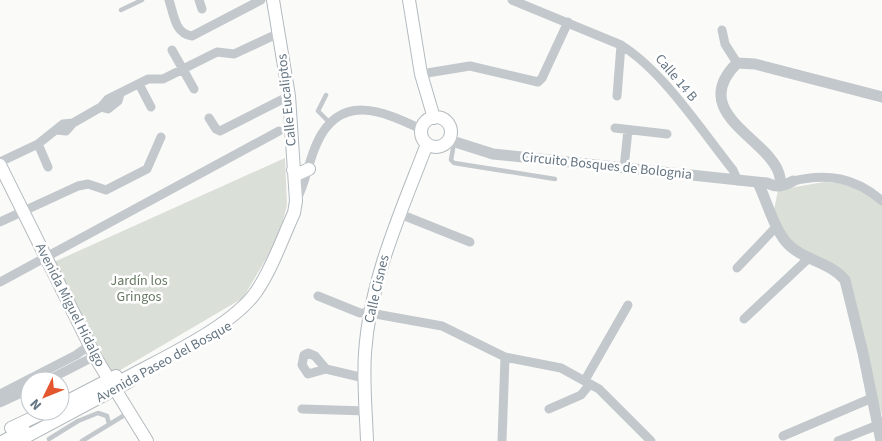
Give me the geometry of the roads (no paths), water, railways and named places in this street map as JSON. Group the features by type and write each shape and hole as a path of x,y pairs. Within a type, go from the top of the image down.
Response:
{"main road":[{"name":"Calle Eucaliptos","path":"273,0 289,96 296,201"},
{"path":"408,0 421,74 434,118"},
{"path":"434,118 447,123 451,132 451,141 438,147 427,144 422,138 421,129 426,122 434,118"},
{"name":"Calle Cisnes","path":"368,441 364,378 370,313 384,256 427,144"},
{"name":"Avenida Miguel Hidalgo","path":"0,163 22,212 94,354 147,441"},
{"path":"293,170 298,174 302,174 308,169"},
{"name":"Avenida Paseo del Bosque","path":"18,441 47,437 114,384 216,322 252,289 266,260 276,252 294,213 296,201"},
{"path":"84,394 95,375 94,354"},
{"name":"Avenida Paseo del Bosque","path":"70,400 114,384"},
{"path":"4,441 100,392"},
{"path":"0,434 27,421"}],"street":[{"path":"169,0 178,29 185,35 192,36 255,1"},
{"name":"Calle 14 B","path":"512,0 621,45 637,55 655,72 732,170 738,181"},
{"path":"421,74 470,66 538,82 542,78 568,22"},
{"path":"722,30 725,44 737,63"},
{"path":"0,163 38,144 63,124 72,123 101,107 108,98 120,94 148,79 163,79 218,52 234,54 280,33"},
{"path":"617,96 621,45"},
{"path":"172,50 194,89"},
{"path":"780,178 774,163 730,120 723,100 722,84 727,73 737,63 755,64 882,97"},
{"path":"139,84 151,106"},
{"path":"209,118 216,129 220,130 289,96"},
{"name":"Avenida Paseo del Bosque","path":"296,201 316,143 330,123 350,112 373,110 390,114 421,129"},
{"path":"615,128 667,134"},
{"path":"624,168 628,130"},
{"path":"0,282 279,131"},
{"path":"0,222 78,186 88,184 106,190 117,186 148,169 161,137"},
{"name":"Circuito Bosques de Bolognia","path":"451,141 493,154 762,183 774,187 786,185 793,181"},
{"path":"38,144 48,167"},
{"name":"Circuito Bosques de Bolognia","path":"762,183 780,178 793,181 831,176 850,180 868,189 882,201"},
{"path":"762,183 777,226 791,247 838,272 845,280 881,441"},
{"path":"400,214 470,242"},
{"path":"737,268 777,226"},
{"path":"744,319 810,257"},
{"path":"318,296 360,313 370,313 442,326 505,357 561,368 588,382 613,402 651,441"},
{"path":"549,409 581,395 628,305"},
{"path":"59,370 94,354"},
{"path":"502,441 505,357"},
{"path":"326,369 364,378"},
{"path":"0,394 20,389"},
{"path":"0,404 20,392"},
{"path":"783,436 872,398"},
{"path":"302,409 366,411"},
{"path":"838,441 878,425"}],"lane":[{"path":"121,10 142,0"},
{"path":"326,95 318,111 330,123"},
{"path":"451,141 451,160 454,163 555,179"},
{"path":"82,441 128,412"},
{"path":"47,437 98,413 107,416 109,424"}],"park label":[{"name":"Jardín los Gringos","path":"139,290"}]}
